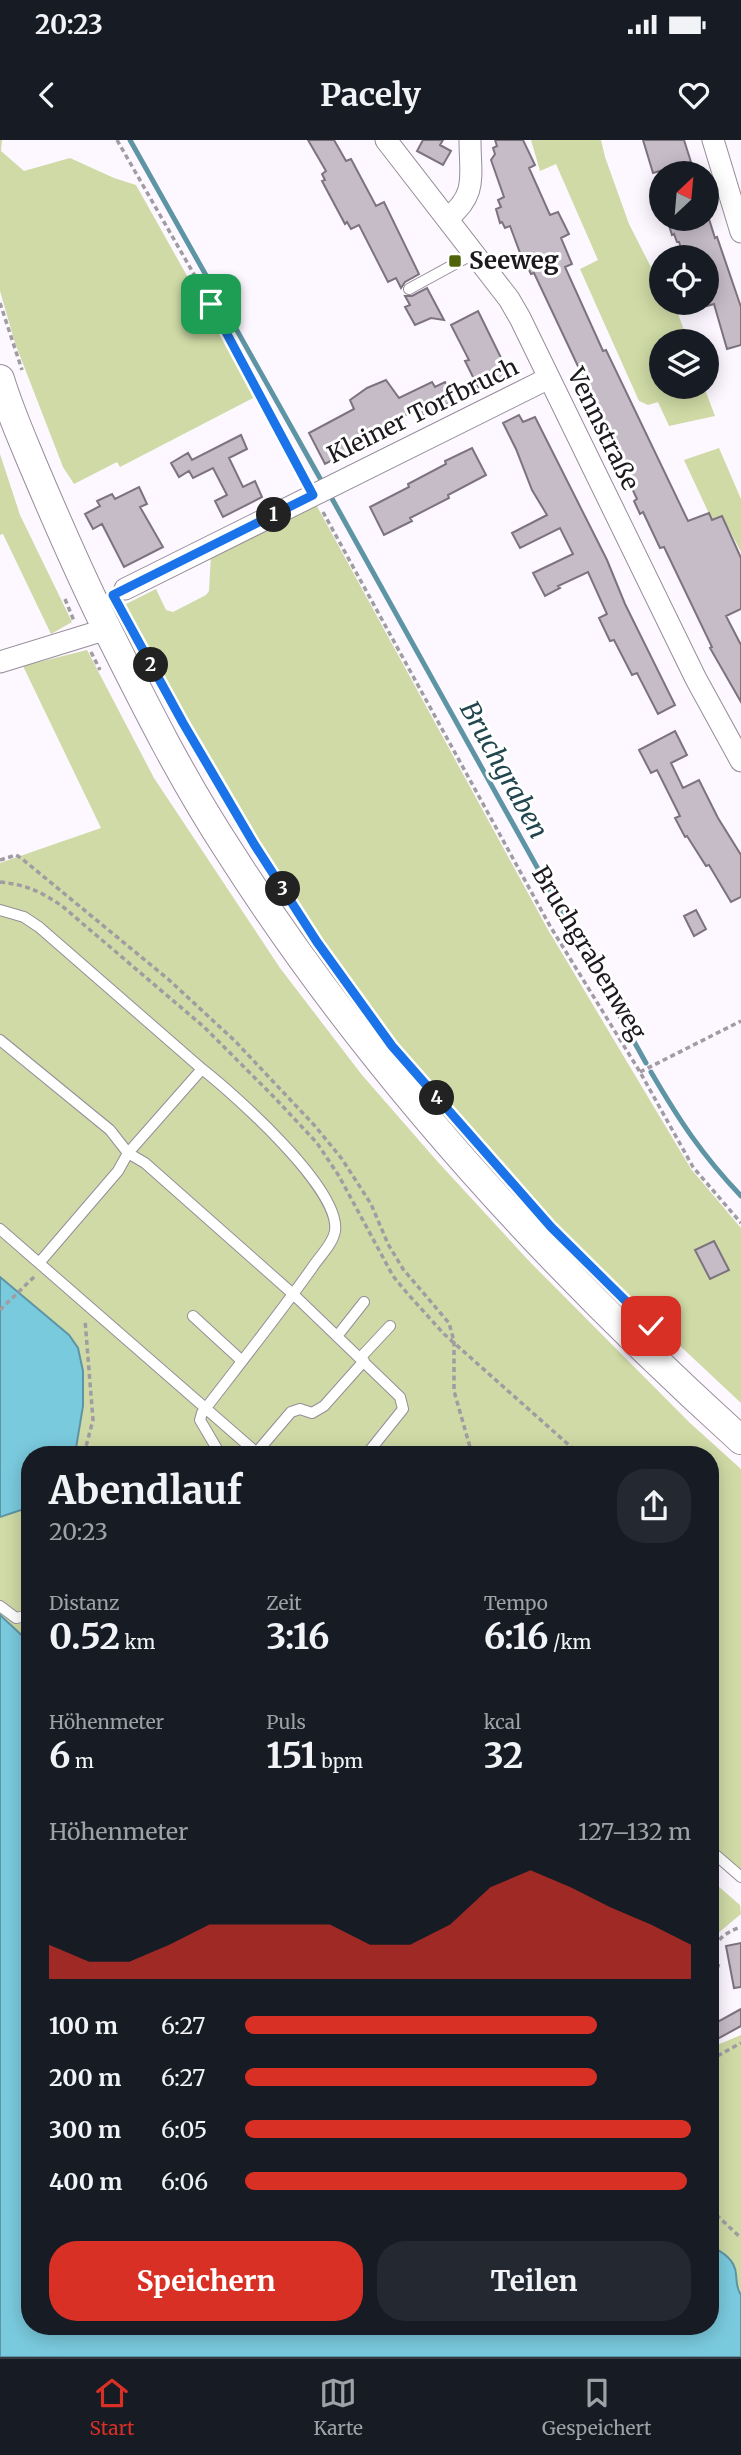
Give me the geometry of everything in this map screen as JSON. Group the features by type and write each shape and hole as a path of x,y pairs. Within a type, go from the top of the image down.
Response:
{"main road":[{"path":"0,379 6,401 43,490 101,617 165,741 228,850 297,953 371,1049 455,1149 543,1247 741,1440"}],"street":[{"name":"Vennstraße","path":"386,140 514,309 696,679 741,761"},
{"path":"447,219 463,206 468,194 471,179 470,140"},
{"path":"713,140 741,232"},
{"name":"Kleiner Torfbruch","path":"125,589 549,378"},
{"name":"Kleiner Torfbruch","path":"0,662 101,617"}],"lane":[{"path":"409,289 473,254"},
{"name":"Kleiner Torfbruch","path":"101,617 125,589"},
{"path":"0,910 24,918 39,927 226,1088 310,1175 329,1204 334,1221 332,1239 206,1408 200,1420 215,1446"},
{"path":"0,1040 110,1130 128,1153 145,1163 293,1294 400,1397 402,1409 373,1446"},
{"path":"42,1265 118,1171 128,1153 202,1069"},
{"path":"0,1229 248,1446"},
{"path":"338,1335 364,1302"},
{"path":"193,1317 242,1361"},
{"path":"263,1446 291,1412 300,1409 312,1413 324,1405 390,1326"},
{"path":"0,1606 16,1618 21,1617"},
{"path":"719,1858 741,1877"}],"path":[{"name":"Bruchgrabenweg","path":"117,140 211,304 550,926 640,1072 693,1167 741,1223"},
{"path":"164,688 268,866"},
{"path":"0,860 16,855 21,858 147,960 235,1041 315,1126 360,1185 403,1269 449,1323 454,1341 454,1391 470,1446"},
{"path":"640,1072 741,1021"},
{"path":"0,1310 42,1265"},
{"path":"83,1301 93,1420 86,1446"},
{"path":"454,1341 570,1446"},
{"path":"719,1939 729,1931 741,1927"},
{"path":"719,2055 741,2043"},
{"path":"719,2217 741,2238"}],"green space":[{"path":"0,140 1,151 24,171 70,158 136,185 255,397 120,467 117,462 74,484 63,467 15,343 0,291"},
{"path":"531,140 601,140 629,224 649,263 649,315 678,315 684,329 649,329 649,399 709,399 715,416 669,426 658,402 648,405 639,401 580,269 598,260 556,164 540,171"},
{"path":"719,448 741,499 741,552 722,516 712,520 684,460"},
{"path":"0,454 20,515 72,622 51,634 3,534 0,535"},
{"path":"313,499 547,928 691,1169 741,1228 741,1403 565,1238 394,1044 256,841 187,722 124,605 156,589 166,610 173,612 206,595 209,591 211,555"},
{"path":"87,650 154,778 280,968 362,1075 529,1261 716,1446 76,1446 83,1406 38,1310 0,1277 0,863 101,828 23,666"},
{"path":"719,1449 741,1469 741,1871 719,1853"},
{"path":"21,1510 21,1635 0,1615 0,1517"},
{"path":"719,1887 740,1905 741,1914 719,1932"},
{"path":"741,2035 741,2295 731,2260 719,2251 719,2044"}],"water":[{"path":"0,1277 69,1335 78,1348 83,1371 83,1406 76,1446 21,1446 21,1510 0,1517"},
{"path":"0,1615 21,1635 21,2335 719,2335 719,2251 733,2264 741,2295 741,2357 0,2357"}],"building":[{"path":"308,140 334,140 346,161 351,159 376,206 384,202 419,274 405,282 401,288 396,278 388,282 359,225 351,229 347,222 345,224 322,181 325,180 322,174 326,171"},
{"path":"423,140 443,140 440,145 451,151 443,165 417,151"},
{"path":"495,140 523,140 535,165 529,168 550,215 558,212 569,234 561,238 572,264 565,267 603,351 606,350 688,521 709,513 712,520 722,516 741,558 741,609 726,616 741,645 741,702 710,648 712,647 664,547 660,548 643,512 640,514 634,501 637,499 607,435 610,434 534,273 531,274 528,268 526,269 510,226 505,228 502,222 500,223 496,209 501,207 498,200 504,197 491,160 495,154 493,148 497,146"},
{"path":"643,140 684,140 691,161 649,161"},
{"path":"671,231 713,231 715,238 717,237 741,307 741,345 727,349 717,315 719,245 680,245 674,234"},
{"path":"427,288 444,320 431,318 415,325 405,307 410,305 405,296 412,296"},
{"path":"478,311 509,374 479,389 465,361 469,360 451,325"},
{"path":"386,380 399,398 432,382 435,387 445,382 454,401 423,416 420,408 351,442 354,449 325,464 309,433 354,409 350,400 367,388"},
{"path":"519,415 523,422 535,417 607,560 625,604 675,705 658,714 637,673 632,675 614,640 610,641 599,618 607,614 588,572 558,586 560,588 545,596 533,573 573,554 560,528 520,548 512,533 547,515 532,490 503,423"},
{"path":"241,435 247,449 229,458 243,487 255,481 262,497 223,517 215,501 227,495 213,468 193,478 189,471 179,477 171,463 188,453 192,460"},
{"path":"472,448 486,475 410,518 412,521 384,535 370,507 409,487 408,484 446,464 445,461"},
{"path":"139,487 147,504 140,507 163,547 124,567 102,524 93,529 85,514 100,506 97,501 112,494 115,499"},
{"path":"675,731 687,755 671,763 683,788 699,780 741,855 741,897 731,902 709,865 706,866 687,836 685,837 675,818 680,816 657,770 651,773 639,750"},
{"path":"696,910 706,929 694,936 684,916"},
{"path":"714,1241 729,1270 710,1279 695,1250"},
{"path":"741,1943 741,1987 734,1988 726,1946"},
{"path":"741,2009 741,2026 719,2038 719,2021"}],"waterway":[{"name":"Bruchgraben","path":"130,140 321,480"},
{"name":"Bruchgraben","path":"330,495 646,1063"},
{"name":"Bruchgraben","path":"651,1072 692,1137 741,1196"}],"place":[{"name":"Seeweg","path":"455,261"}],"route":[{"path":"211,304 313,495 113,595 183,723 254,844 317,942 392,1046 551,1227 651,1326"}]}
